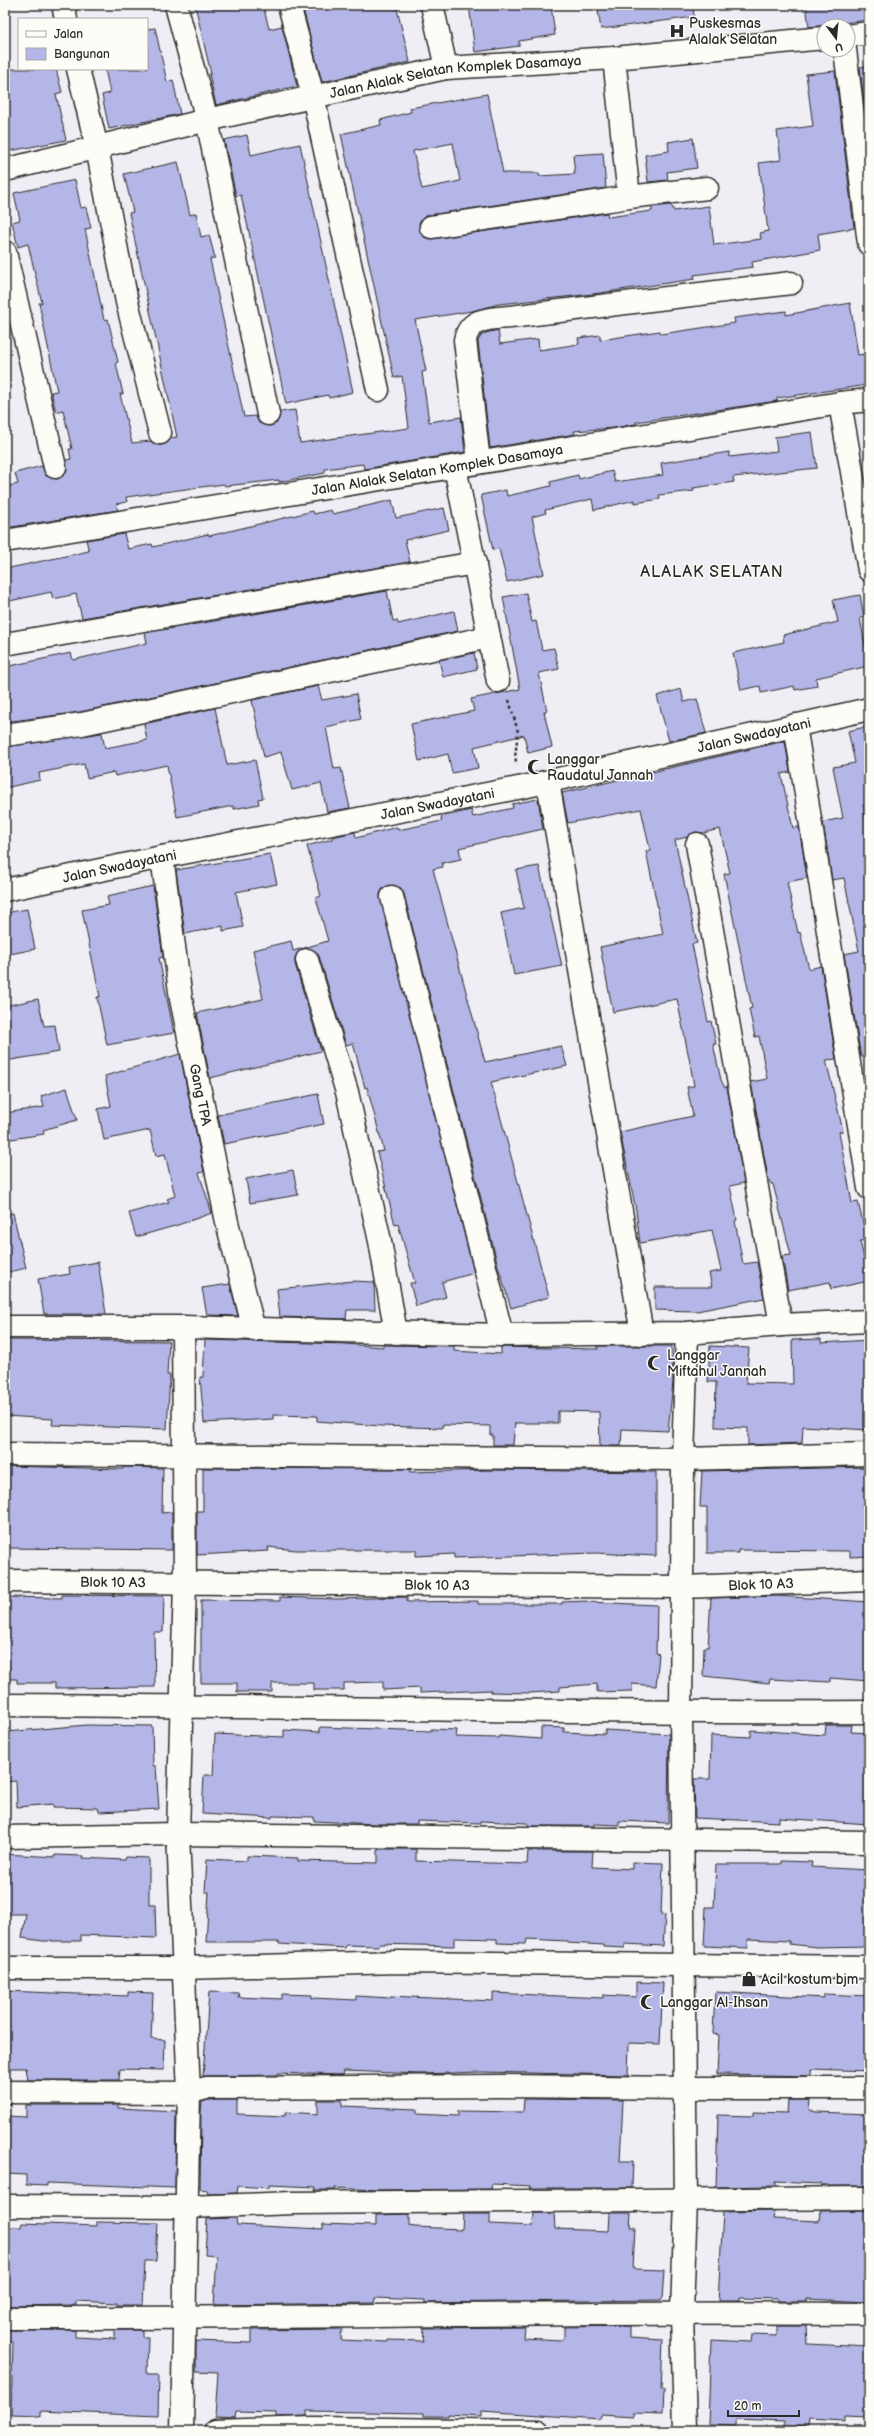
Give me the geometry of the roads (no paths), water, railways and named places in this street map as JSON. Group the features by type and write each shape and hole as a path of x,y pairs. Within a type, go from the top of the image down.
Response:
{"street":[{"path":"63,5 66,18"},
{"path":"176,5 207,120 268,414"},
{"path":"289,5 313,96 378,390"},
{"path":"432,5 446,68"},
{"path":"856,35 869,33"},
{"name":"Jalan Alalak Selatan Komplek Dasamaya","path":"5,170 207,120 446,68 614,58 816,39"},
{"path":"614,58 629,197"},
{"path":"847,58 869,244"},
{"path":"78,70 97,148 127,302 160,433"},
{"path":"432,227 629,197 707,188"},
{"path":"5,252 55,467"},
{"path":"479,462 465,340 468,330 472,324 510,317 791,283"},
{"name":"Jalan Alalak Selatan Komplek Dasamaya","path":"5,540 840,403 869,400"},
{"path":"840,403 869,570"},
{"path":"455,467 498,681"},
{"path":"5,644 475,563"},
{"path":"5,735 82,724 489,637"},
{"name":"Jalan Swadayatani","path":"5,890 162,857 548,782 869,709"},
{"path":"795,725 869,1188"},
{"path":"548,782 642,1334"},
{"path":"697,844 781,1324"},
{"name":"Gang TPA","path":"162,857 181,998 227,1222 254,1330"},
{"path":"392,897 502,1335"},
{"path":"307,960 347,1092 380,1241 396,1334"},
{"path":"5,1327 183,1327 396,1334 502,1335 686,1333 781,1324 869,1321"},
{"path":"182,2431 189,2093 182,1968 178,1834 185,1582 183,1327"},
{"path":"685,2431 682,2312 686,2200 683,2088 681,1713 683,1459 686,1333"},
{"path":"5,1454 185,1454 683,1459 869,1454"},
{"name":"Blok 10 A3","path":"5,1581 683,1587 869,1580"},
{"path":"5,1705 681,1713 869,1712"},
{"path":"5,1837 178,1834 869,1842"},
{"path":"5,1968 182,1968 398,1962 682,1963 869,1967"},
{"path":"5,2092 189,2093 206,2088 502,2086 869,2088"},
{"path":"5,2206 187,2207 293,2203 869,2198"},
{"path":"5,2318 184,2319 682,2312 869,2314"},
{"path":"215,2431 314,2428 539,2431"}],"place":[{"name":"Puskesmas Alalak Selatan","path":"677,31"},
{"name":"Langgar Raudatul Jannah","path":"535,767"},
{"name":"Langgar Miftahul Jannah","path":"655,1363"},
{"name":"Acil kostum bjm","path":"749,1979"},
{"name":"Langgar Al-Ihsan","path":"648,2002"}],"district":[{"name":"ALALAK SELATAN","path":"712,572"}]}
